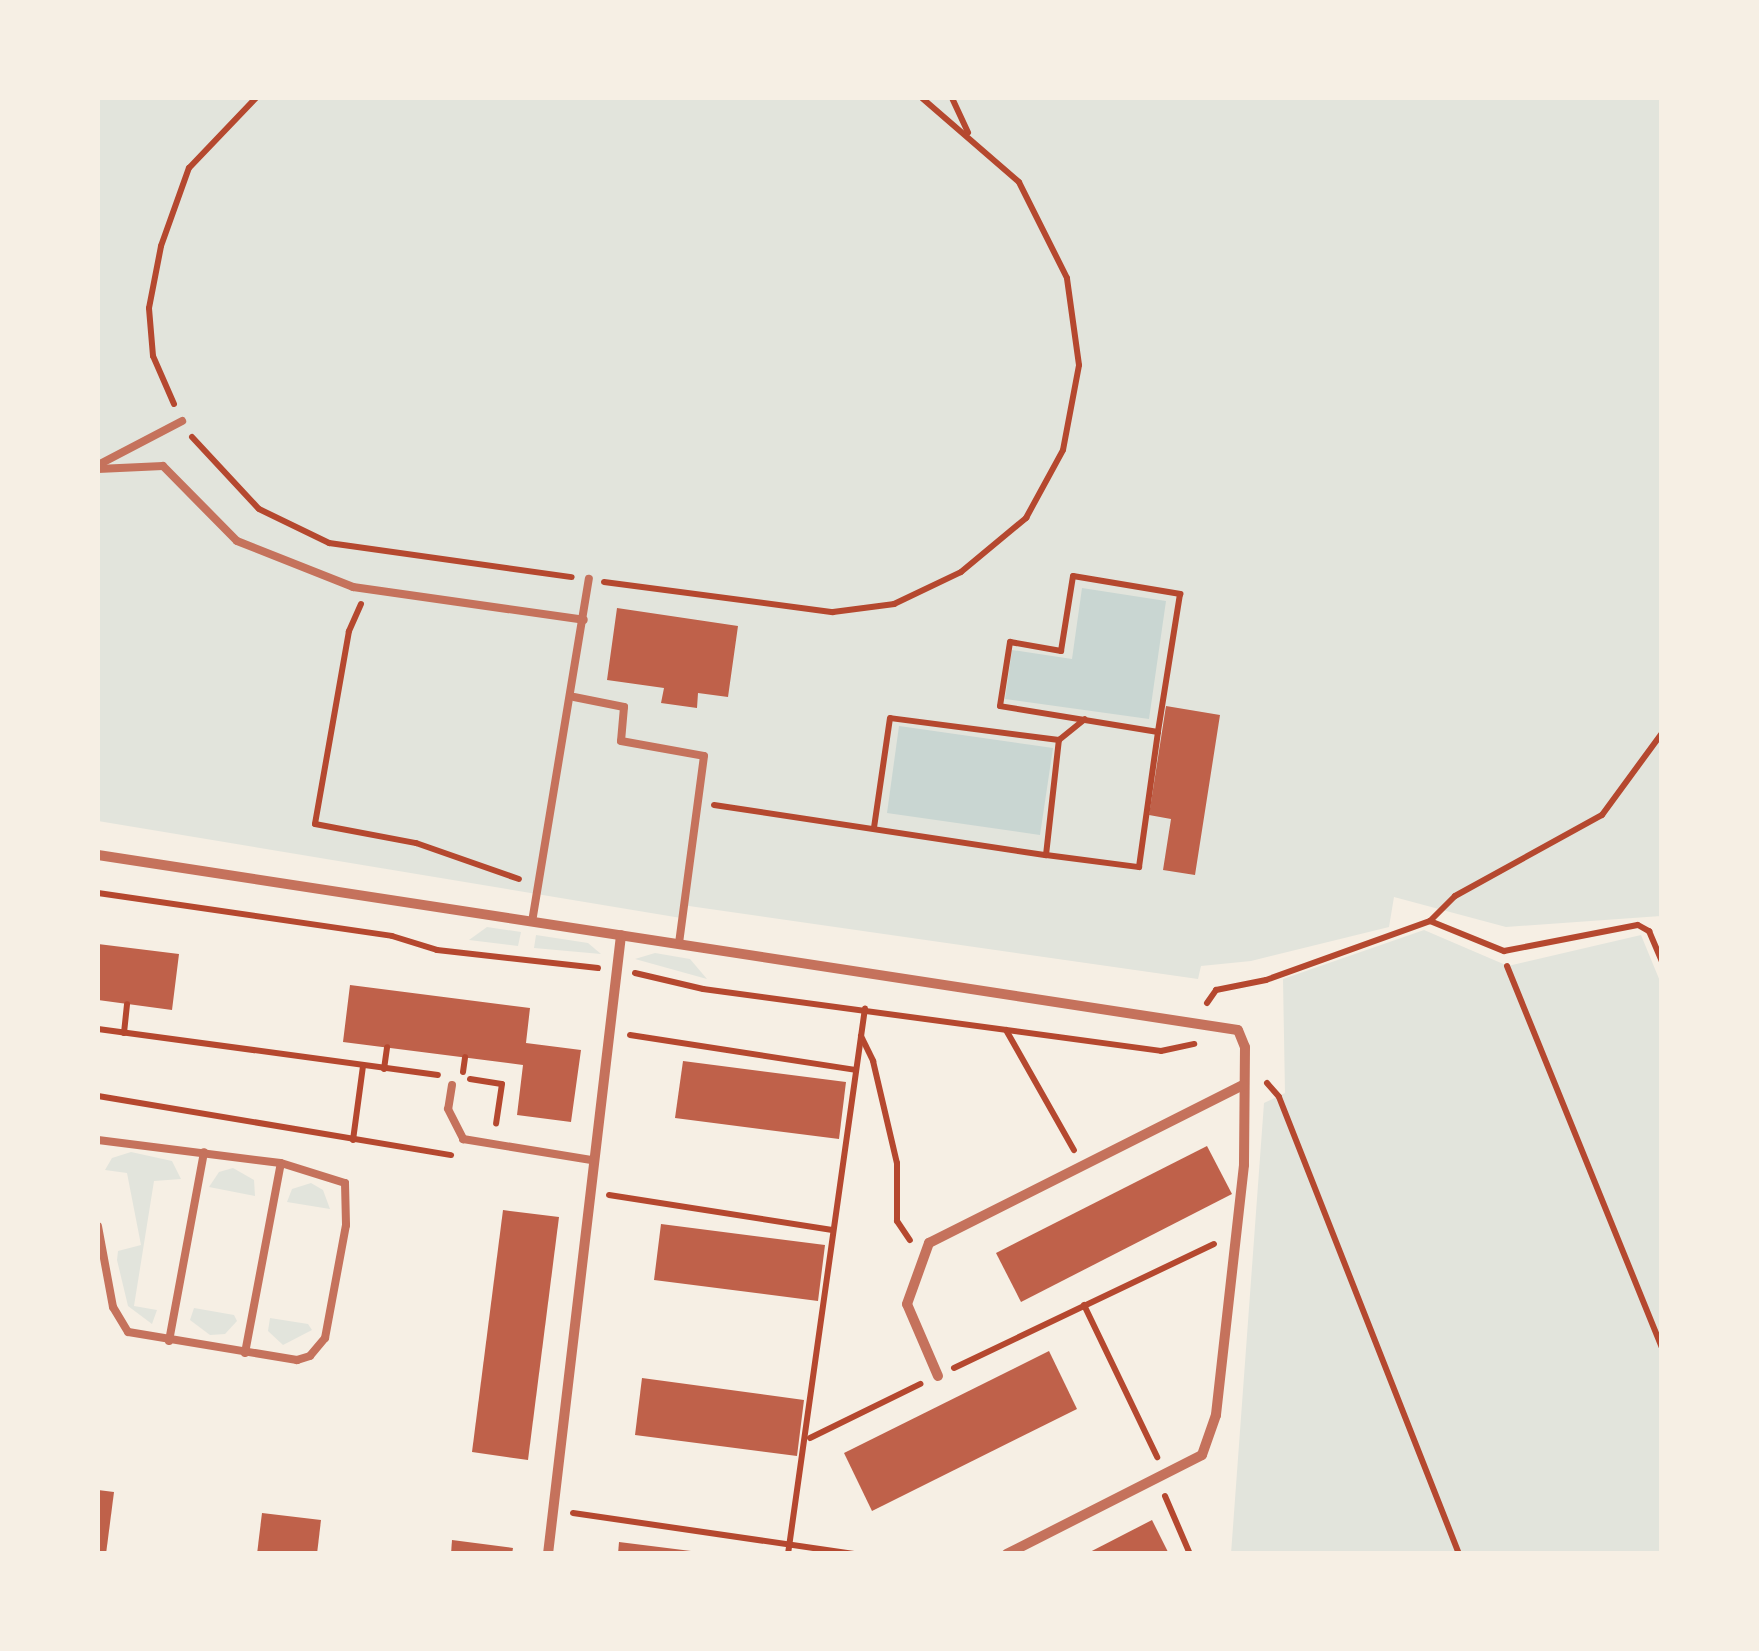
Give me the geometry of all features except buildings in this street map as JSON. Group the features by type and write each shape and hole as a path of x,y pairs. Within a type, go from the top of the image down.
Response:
{"street":[{"path":"98,856 1204,1021 1238,1030 1244,1056 1236,1234 1216,1416 1202,1455 1007,1554"},
{"path":"548,1554 591,1160 621,934"},
{"path":"938,1376 907,1304 930,1243 970,1219 1243,1085"}],"lane":[{"path":"98,467 182,422"},
{"path":"98,467 163,466 237,541 368,588 584,620"},
{"path":"532,922 574,697 589,580"},
{"path":"574,697 624,707 621,741 704,756 679,942"},
{"path":"452,1086 448,1109 463,1138 493,1147 591,1160"},
{"path":"98,1140 280,1163 345,1183 346,1225 333,1315 310,1356 245,1352 139,1337 118,1324 98,1226"},
{"path":"169,1341 204,1152"},
{"path":"245,1352 280,1163"}],"path":[{"path":"256,98 189,168 161,246 149,308 152,356 182,422 202,455 259,509 329,544 833,612 894,604 961,572 1026,518 1064,450 1078,365 1067,278 1019,182 922,98"},
{"path":"952,98 968,134"},
{"path":"698,802 1139,867 1180,594 1073,576 1061,651 1010,642 1000,706 1158,732"},
{"path":"368,588 349,631 315,824 416,843 540,885"},
{"path":"874,828 890,718 1059,740 1085,720"},
{"path":"1206,1008 1216,990 1266,980 1430,921 1455,896 1602,815 1662,734"},
{"path":"1046,854 1059,740"},
{"path":"98,893 392,936 437,950 604,968"},
{"path":"1430,921 1504,951 1638,925 1648,930 1662,961"},
{"path":"1508,966 1662,1347"},
{"path":"627,972 703,989 865,1008 1161,1052 1187,1049 1202,1035"},
{"path":"124,1033 127,1004"},
{"path":"788,1554 809,1438 832,1230 865,1008"},
{"path":"98,1029 502,1084 493,1147"},
{"path":"1005,1029 1081,1163"},
{"path":"609,1032 855,1070"},
{"path":"860,1035 873,1061 897,1163 897,1221 922,1258"},
{"path":"384,1069 387,1047"},
{"path":"1244,1056 1279,1097 1460,1554"},
{"path":"354,1140 363,1066"},
{"path":"98,1096 471,1158"},
{"path":"588,1192 832,1230"},
{"path":"809,1438 1236,1234"},
{"path":"1084,1305 1166,1474 1162,1490 1190,1554"},
{"path":"552,1510 854,1554"}],"shaded area":[{"path":"98,98 1661,98 1661,916 1506,927 1394,897 1389,927 1251,961 1201,966 1198,979 682,905 681,918 98,821"},
{"path":"1082,588 1166,601 1149,719 1005,699 1012,650 1072,659"},
{"path":"899,726 1053,748 1040,835 887,813"},
{"path":"487,927 521,932 518,946 469,940"},
{"path":"1424,930 1508,966 1641,935 1662,986 1661,1553 1231,1554 1264,1103 1285,1093 1283,979"},
{"path":"536,935 588,943 601,954 534,948"},
{"path":"655,953 690,959 707,979 635,959"},
{"path":"131,1152 172,1161 181,1179 154,1181 134,1306 157,1310 152,1324 128,1306 117,1260 118,1251 141,1245 127,1173 105,1170 112,1158"},
{"path":"233,1168 254,1180 255,1196 209,1187 219,1172"},
{"path":"311,1183 323,1190 330,1209 287,1202 292,1189"},
{"path":"194,1308 234,1315 237,1321 225,1334 210,1335 190,1320"},
{"path":"270,1318 308,1324 312,1330 283,1345 268,1331"}]}
